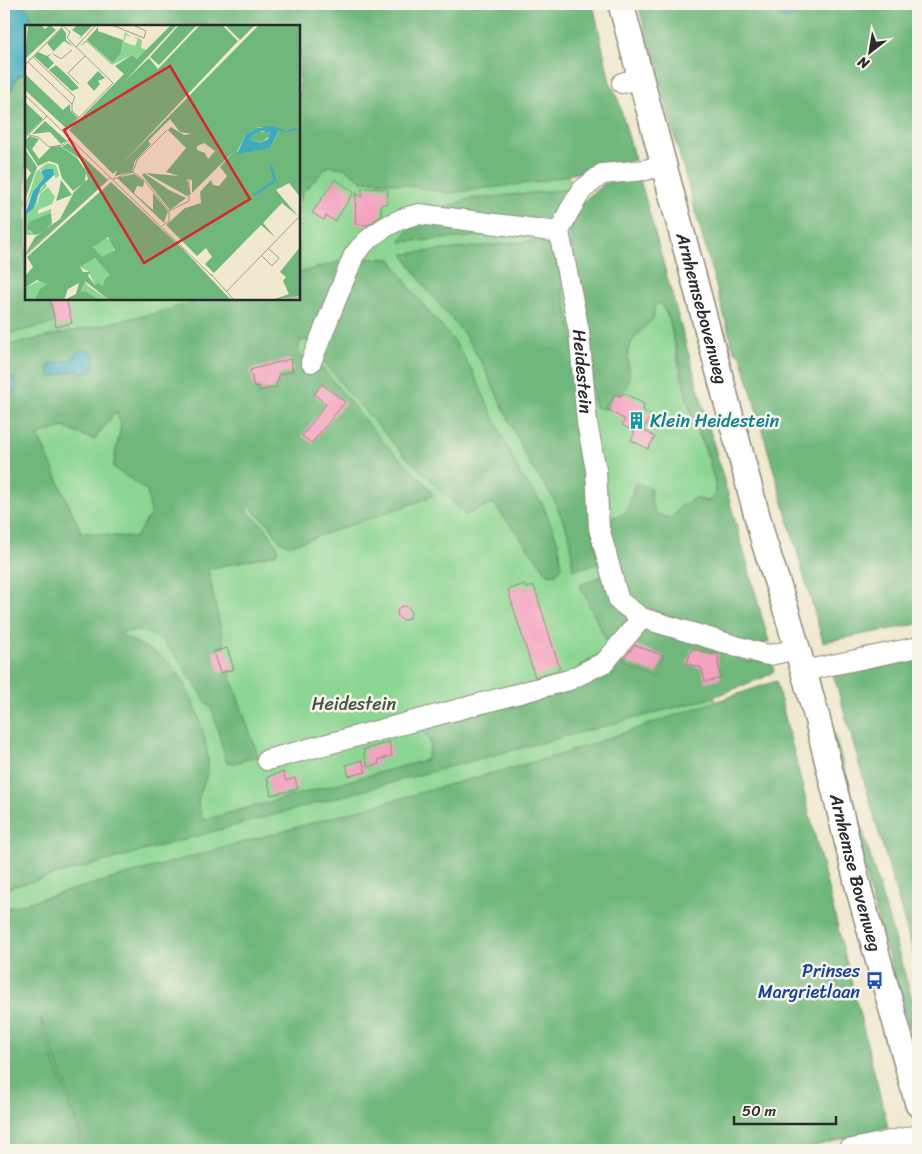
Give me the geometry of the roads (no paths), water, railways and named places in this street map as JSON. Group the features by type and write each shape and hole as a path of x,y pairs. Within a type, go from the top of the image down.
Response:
{"main road":[{"name":"Arnhemsebovenweg","path":"621,4 631,81 664,165 764,542 800,660"},
{"name":"Arnhemse Bovenweg","path":"800,660 817,718 859,890 914,1069 918,1104"}],"street":[{"path":"311,362 354,255 362,244 394,221 419,214 559,232 582,190 602,174 645,170 664,165"},
{"name":"Heidestein","path":"559,232 579,331 587,423 596,470 599,528 619,601 642,618 763,654 800,660 918,647"},
{"path":"266,760 569,680 605,662 642,618"},
{"path":"848,1150 918,1135"}],"water":[{"path":"4,4 18,4 27,9 35,25 25,25 25,73 18,76 4,103 8,79 4,73"},
{"path":"770,4 794,4 798,9 795,17 786,18 779,16"},
{"path":"88,350 95,356 94,366 91,371 83,373 77,370 51,377 48,366 73,359 76,353"},
{"path":"13,378 18,390 4,396 4,380"}],"place":[{"name":"Klein Heidestein","path":"636,421"},
{"name":"Prinses Margrietlaan","path":"874,981"}]}
